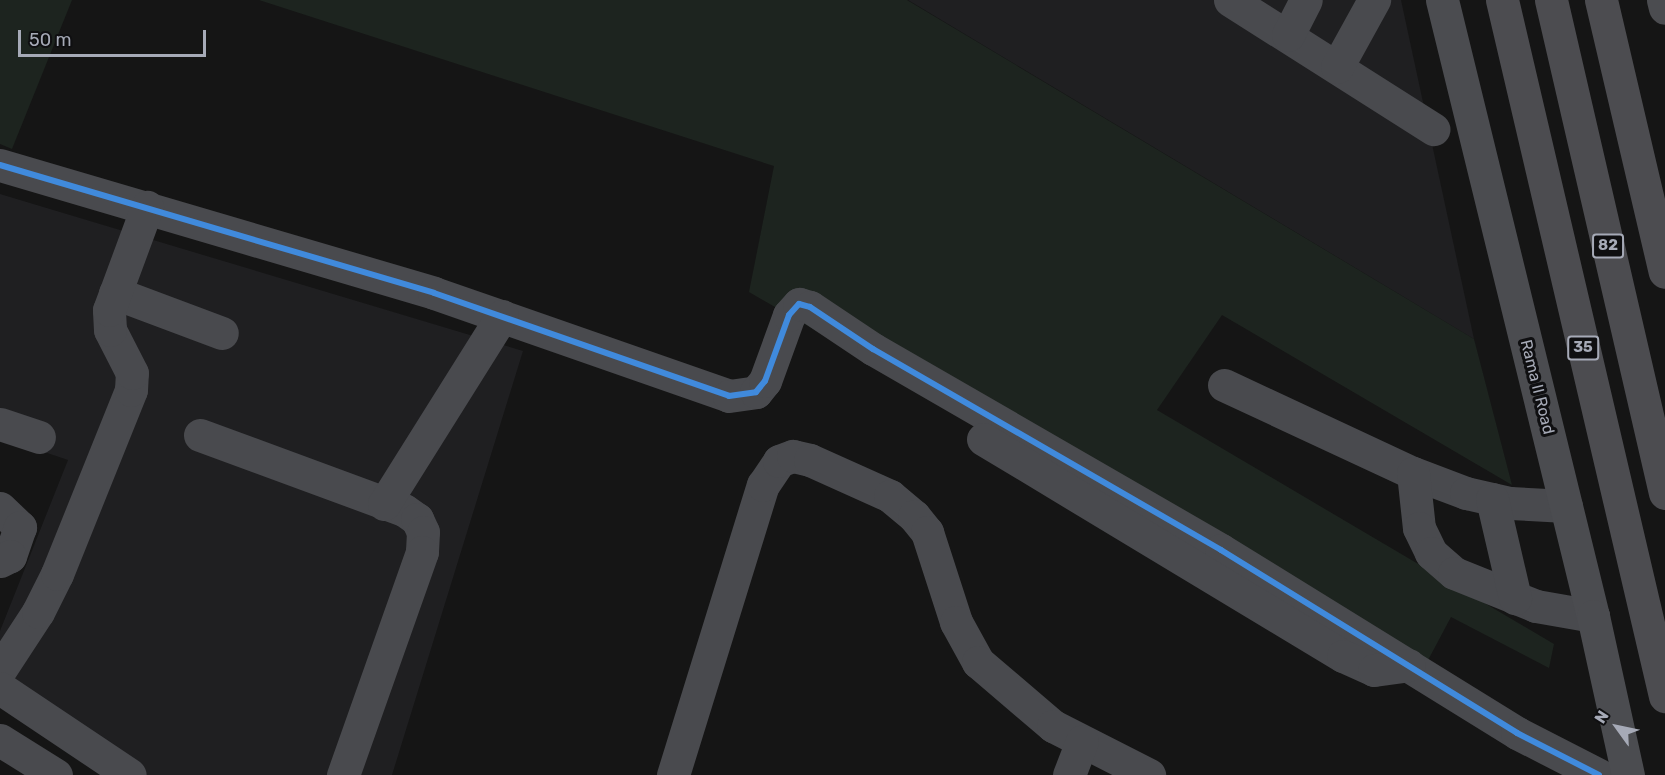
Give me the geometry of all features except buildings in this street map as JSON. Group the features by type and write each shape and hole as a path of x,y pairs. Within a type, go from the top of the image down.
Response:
{"highway":[{"name":"35","path":"1502,0 1665,696"},
{"name":"82","path":"1551,0 1665,493"},
{"path":"1601,0 1665,272"},
{"path":"1607,0 1665,250"}],"main road":[{"name":"Rama II Road","path":"1442,0 1593,616 1628,775"},
{"path":"1663,0 1665,8"}],"street":[{"path":"1230,0 1433,129"},
{"path":"1288,36 1306,0"},
{"path":"1337,67 1374,0"},
{"path":"0,165 147,207 502,316 707,389 742,396 756,392 765,381 789,315 800,304 810,307 873,349 1221,550 1517,733 1577,767 1599,775"},
{"path":"0,670 38,612 57,574 131,390 132,373 110,330 109,310 147,207"},
{"path":"115,293 222,333"},
{"path":"384,504 502,316"},
{"path":"1224,385 1413,473 1492,499 1566,506"},
{"path":"954,421 1343,656 1374,670 1409,665"},
{"path":"0,424 39,437"},
{"path":"200,435 384,504 417,519 423,532 422,552 344,775"},
{"path":"673,775 763,485 779,461 793,456 810,460 891,496 914,516 927,532 956,622 978,662 1053,726 1149,775"},
{"path":"1413,473 1419,528 1431,553 1454,573 1515,598 1593,616"},
{"path":"1492,499 1515,598"},
{"path":"0,508 20,526 10,556 0,561"},
{"path":"0,688 130,775"},
{"path":"0,740 56,775"},
{"path":"1069,775 1082,741"}],"shaded area":[{"path":"0,0 72,0 12,149 0,144"},
{"path":"259,0 907,0 1474,339 1512,485 1222,315 1157,410 1554,644 1549,668 1451,617 1418,679 749,292 774,166"},
{"path":"908,0 1401,0 1474,339"},
{"path":"0,194 523,351 392,775 111,775 0,705 0,631 68,460 0,437"}],"cycle path":[{"path":"0,165 434,293 729,396 756,392 765,381 789,315 799,304 810,307 873,349 1221,550 1517,733 1599,775"}]}
